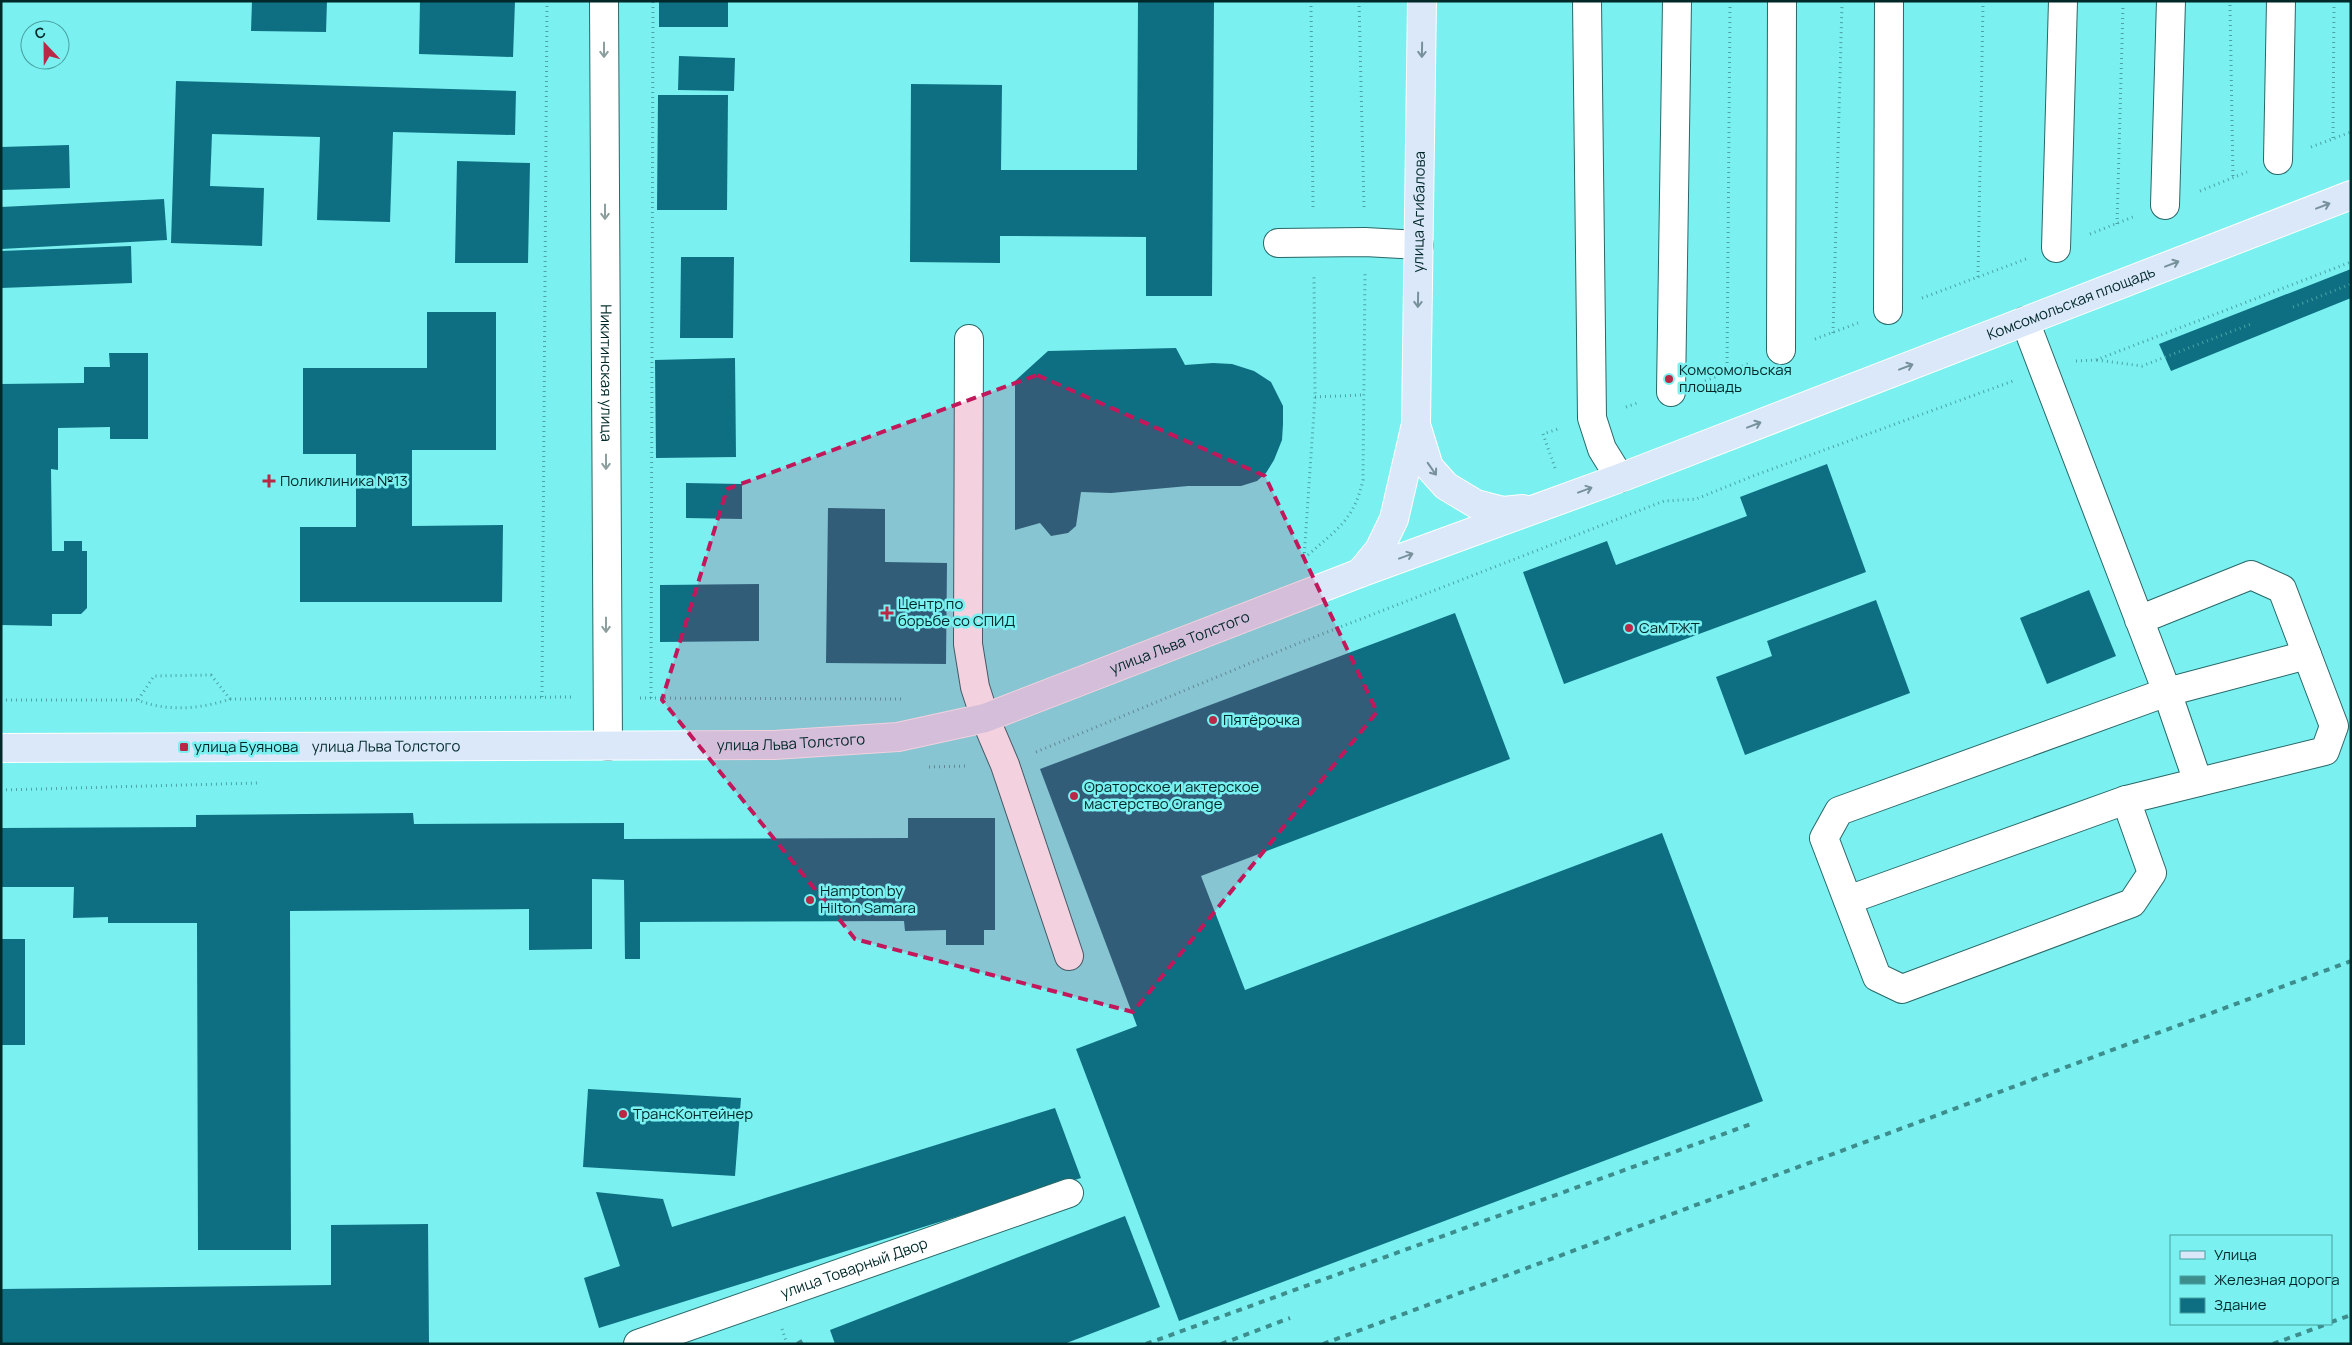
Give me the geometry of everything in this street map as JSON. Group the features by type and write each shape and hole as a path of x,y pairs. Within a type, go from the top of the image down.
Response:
{"main road":[{"name":"улица Агибалова","path":"1416,424 1422,1"},
{"name":"Комсомольская площадь","path":"1540,507 1620,478 2351,195"},
{"path":"1416,424 1429,467 1446,486 1476,504 1503,511 1540,507"},
{"path":"1360,573 1379,550 1394,519 1416,424"},
{"name":"улица Льва Толстого","path":"1,748 774,745 898,737 984,718 1360,573 1540,507"}],"street":[{"name":"Никитинская улица","path":"604,1 608,746"},
{"path":"1587,1 1592,418 1602,449 1620,478"},
{"path":"1671,392 1677,1"},
{"path":"1780,350 1782,1"},
{"path":"1888,1 1888,310"},
{"path":"2056,248 2063,1"},
{"path":"2165,204 2171,1"},
{"path":"2278,160 2281,1"},
{"path":"1278,244 1314,243 1418,246"},
{"path":"2025,321 2167,692 2198,782"},
{"path":"970,339 968,644 975,687 984,718 1005,765 1069,956"},
{"path":"1848,900 2126,800 2325,751 2334,726 2282,589 2251,575 2139,620"},
{"path":"2126,800 2152,873 2132,903 1902,989 1877,977 1824,838 1839,811 2167,692 2307,655"},
{"name":"улица Товарный Двор","path":"638,1344 1069,1193"}],"path":[{"path":"542,697 547,1"},
{"path":"651,698 653,1"},
{"path":"1304,559 1314,397 1311,1"},
{"path":"1727,373 1730,4"},
{"path":"1833,333 1842,4"},
{"path":"1978,277 1983,4"},
{"path":"2117,224 2123,5"},
{"path":"2230,5 2233,179"},
{"path":"2333,138 2334,5"},
{"path":"2293,307 2351,284"},
{"path":"2096,360 2142,366 2251,324"},
{"path":"1314,397 1362,395"},
{"path":"1,700 138,700 155,707 211,706 230,699 211,675 154,676 138,700"}],"highlighted area":[{"path":"1037,375 1265,476 1377,712 1133,1012 855,939 662,700 727,489"}],"building":[{"path":"252,1 327,1 326,32 251,31"},
{"path":"420,1 515,1 513,57 419,54"},
{"path":"659,1 728,1 728,27 659,27"},
{"path":"1138,1 1214,1 1212,296 1146,296 1146,237 1000,236 1000,263 910,262 911,84 1002,85 1001,170 1137,170"},
{"path":"679,56 735,58 734,91 678,90"},
{"path":"176,81 516,91 515,135 393,132 390,222 317,220 320,137 212,134 210,186 264,188 262,246 171,243"},
{"path":"658,95 728,95 727,210 657,210"},
{"path":"69,145 70,188 1,190 1,147"},
{"path":"457,161 530,163 528,263 455,263"},
{"path":"164,199 167,240 1,249 1,207"},
{"path":"131,246 132,283 1,288 1,251"},
{"path":"681,257 734,257 733,338 680,338"},
{"path":"2351,269 2351,298 2171,371 2159,344"},
{"path":"427,312 496,312 496,450 412,450 412,526 503,525 502,602 300,602 300,527 356,527 356,454 303,454 303,368 427,368"},
{"path":"1176,348 1185,365 1232,364 1254,371 1271,382 1283,406 1283,424 1282,440 1274,460 1266,473 1257,481 1241,486 1188,486 1111,493 1081,492 1076,526 1068,533 1051,536 1040,523 1015,530 1015,381 1048,351"},
{"path":"109,353 148,353 148,439 110,439 110,427 58,428 58,470 51,469 52,551 64,551 64,541 82,541 82,551 87,551 87,608 81,614 52,614 52,626 1,625 1,384 84,383 84,367 110,367"},
{"path":"735,358 736,457 656,458 655,360"},
{"name":"СамТЖТ","path":"1827,464 1866,572 1564,684 1523,572 1607,541 1616,565 1747,516 1740,497"},
{"path":"686,483 742,484 742,519 686,518"},
{"name":"Центр по борьбе со СПИД","path":"828,508 885,509 885,562 947,563 946,664 826,663"},
{"path":"759,584 759,641 660,642 660,585"},
{"path":"2089,590 2116,656 2047,684 2020,618"},
{"path":"1876,600 1910,693 1745,755 1716,677 1772,656 1767,641"},
{"path":"1455,613 1510,759 1201,876 1245,990 1662,833 1763,1101 1179,1321 1076,1049 1137,1026 1040,769"},
{"path":"413,813 414,824 624,823 624,839 908,838 908,818 995,818 995,930 984,930 984,945 946,945 946,930 905,931 904,921 640,922 640,959 625,959 624,880 592,879 592,949 529,950 529,909 290,911 291,1250 198,1250 197,923 108,923 108,917 73,918 74,887 1,887 1,828 196,827 196,815"},
{"path":"1,939 25,939 25,1045 1,1045"},
{"path":"588,1089 741,1098 735,1176 583,1167"},
{"path":"1055,1108 1081,1178 599,1328 584,1278 620,1266 596,1192 663,1199 672,1227"},
{"path":"1125,1216 1160,1307 1064,1344 835,1344 830,1330"},
{"path":"428,1224 429,1344 1,1344 1,1289 331,1285 331,1225"}],"railway":[{"path":"1323,1344 2351,961"},
{"path":"1146,1344 1751,1124"},
{"path":"2332,1322 2351,1315"},
{"path":"1221,1344 1290,1318"},
{"path":"2273,1344 2324,1325"},
{"path":"797,1344 806,1339"}],"place":[{"name":"Комсомольская площадь","path":"1669,379"},
{"name":"Поликлиника №13","path":"269,481"},
{"name":"Центр по борьбе со СПИД","path":"887,613"},
{"name":"СамТЖТ","path":"1629,628"},
{"name":"Пятёрочка","path":"1213,720"},
{"name":"улица Буянова","path":"184,747"},
{"name":"Ораторское и актерское мастерство Orange","path":"1074,796"},
{"name":"Hampton by Hilton Samara","path":"810,900"},
{"name":"ТрансКонтейнер","path":"623,1114"}]}
